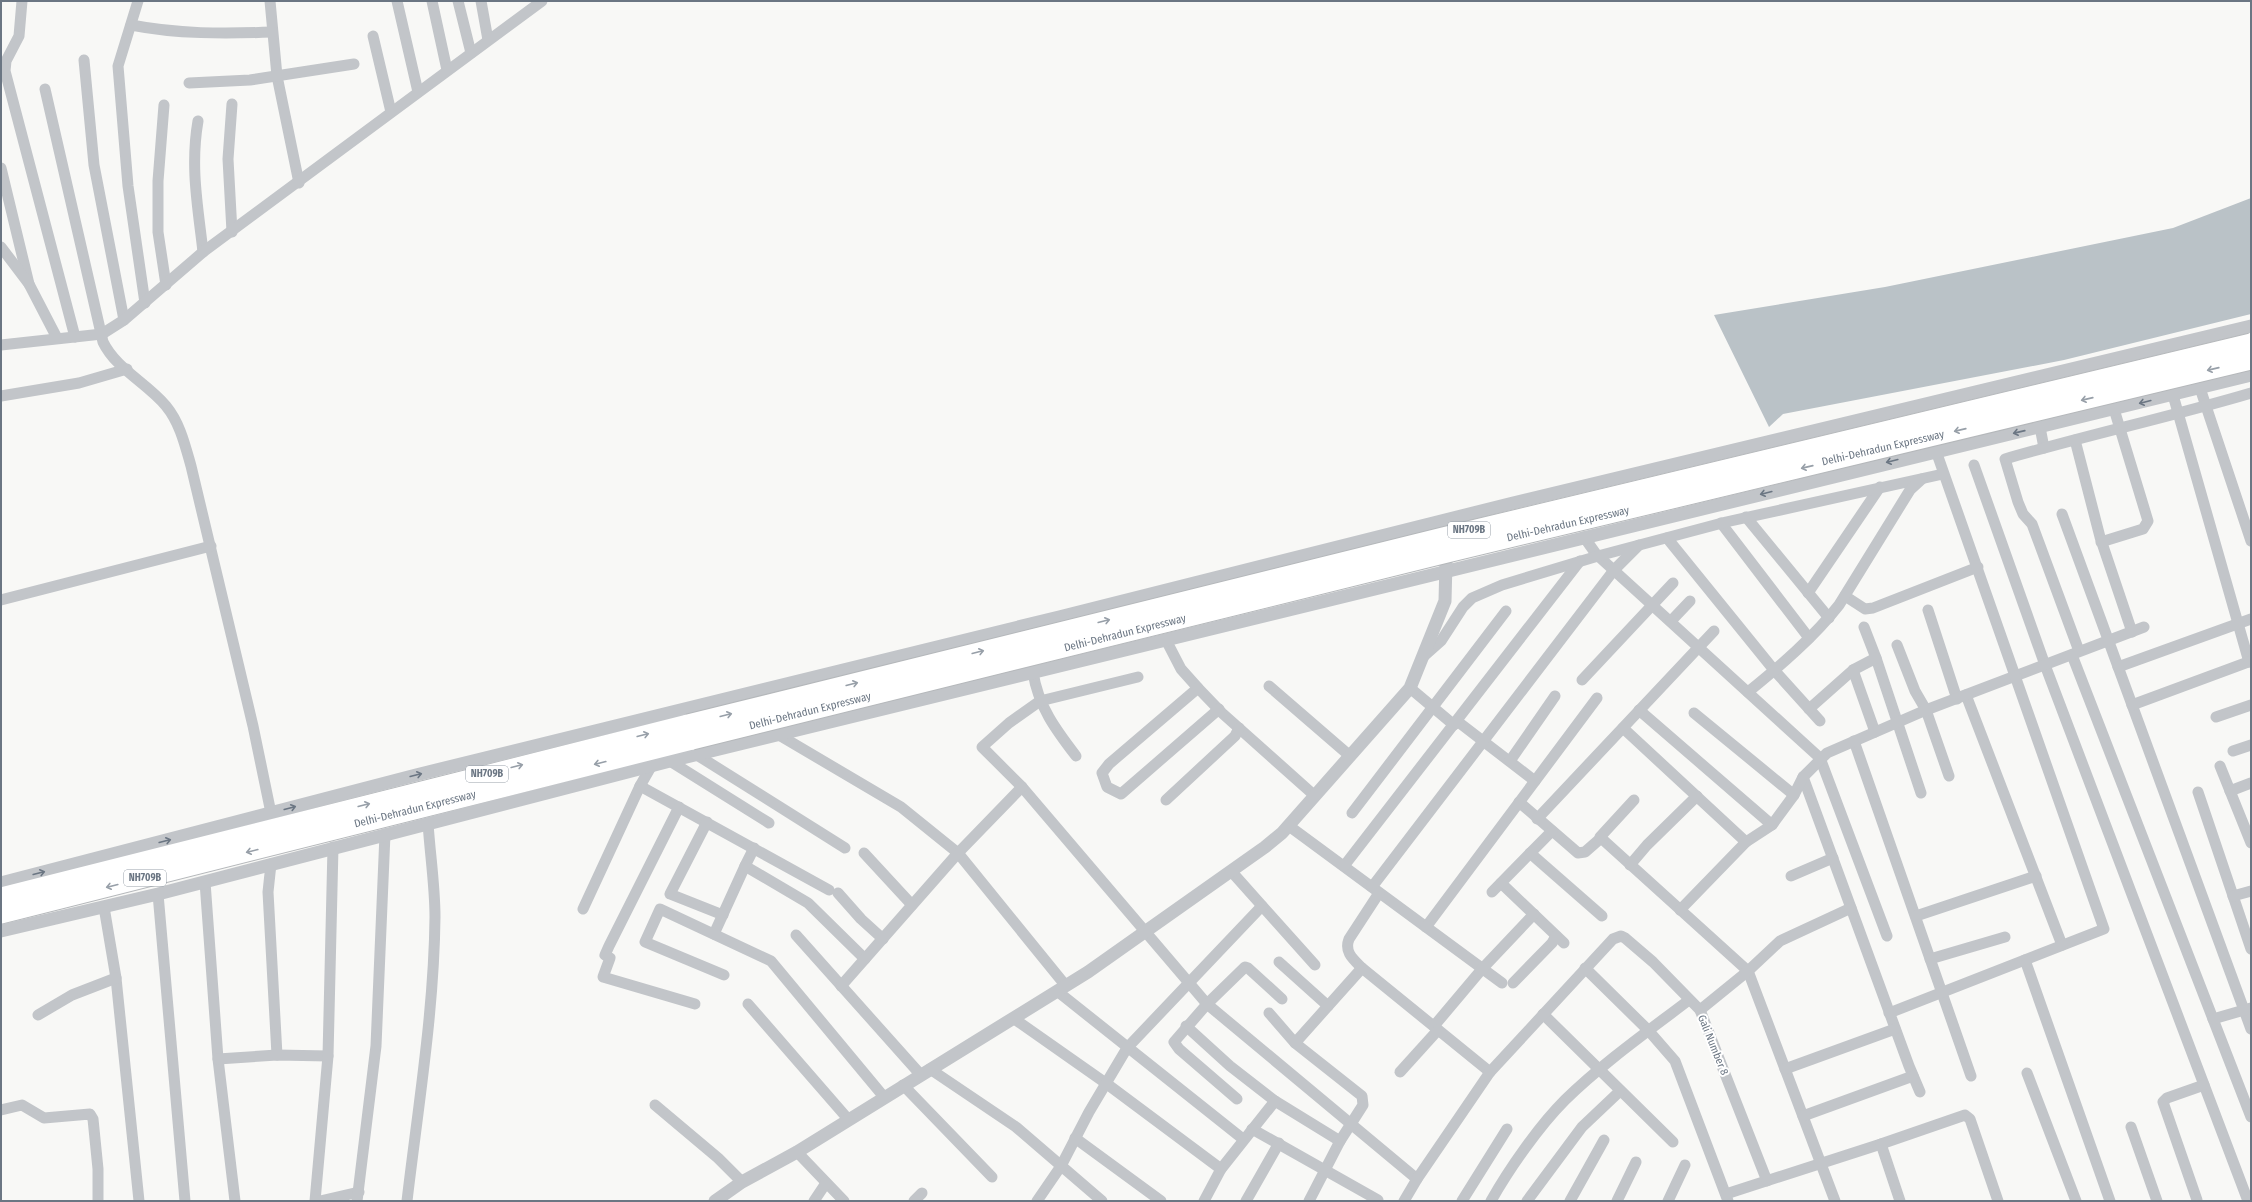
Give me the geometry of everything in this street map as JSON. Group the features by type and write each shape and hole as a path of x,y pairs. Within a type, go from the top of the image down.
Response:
{"highway":[{"name":"Delhi-Dehradun Expressway","path":"1,914 288,833 342,802 692,740 1443,537 2251,343"},
{"name":"Delhi-Dehradun Expressway","path":"1,897 692,740 1447,553 2251,373"}],"street":[{"path":"22,1 19,36 6,61 6,71 75,337"},
{"path":"138,1 120,58 118,77 128,186 145,303"},
{"path":"270,1 277,76 299,183"},
{"path":"397,1 418,92"},
{"path":"432,1 447,70"},
{"path":"458,1 471,53"},
{"path":"481,1 488,40"},
{"path":"524,1 526,13"},
{"path":"1,345 102,334 124,320 145,303 203,252 299,183 447,70 542,1"},
{"path":"131,25 151,29 209,34 272,32"},
{"path":"373,36 391,112"},
{"path":"84,60 94,165 124,320"},
{"path":"189,83 277,76 354,64"},
{"path":"45,89 103,342 111,356 165,405 180,431 211,546 253,726 270,808"},
{"path":"232,104 228,159 232,232"},
{"path":"164,105 158,181 158,232 166,285"},
{"path":"198,121 195,140 194,175 203,252"},
{"path":"1,168 29,284"},
{"path":"1,247 29,284 56,338"},
{"path":"1,883 270,808 342,802 1441,521 2251,326"},
{"path":"1,396 79,383 126,369"},
{"path":"1,931 158,894 332,847 652,766 670,761 692,740 779,735 1033,672 1167,643 1446,576 1592,548 1937,455 2042,438 2203,398 2251,373"},
{"path":"2251,393 2203,398 2116,419 2075,440 2042,438 2005,460 2023,514 2032,524 2075,653 2251,1117"},
{"path":"2203,398 2251,541"},
{"path":"2132,706 2250,662 2176,405"},
{"path":"2101,542 2143,529 2148,521 2116,419"},
{"path":"2075,440 2101,542 2132,632"},
{"path":"1890,1013 2104,929 1978,567 1937,455"},
{"path":"1974,465 2045,665 2248,1201"},
{"path":"1344,866 1580,561 1592,548 1639,545 1721,523 1922,479 1942,472"},
{"path":"1748,692 1774,670 1829,618 1845,596 1910,490 1922,479"},
{"path":"1808,593 1880,487"},
{"path":"2062,514 2132,706 2247,1009 2251,1029"},
{"path":"1746,517 1829,618"},
{"path":"715,1201 742,1182 796,1152 925,1071 1062,989 1146,932 1265,847 1289,826 1410,688 1445,601 1446,576 1441,521"},
{"path":"1721,523 1809,638"},
{"path":"1667,538 1774,670 1820,721"},
{"path":"1490,1072 1362,968 1348,952 1347,946 1376,890 1483,741 1614,570 1639,545"},
{"path":"1,600 211,546"},
{"path":"1592,548 1614,570 1820,758 1887,936"},
{"path":"1423,657 1441,642 1463,607 1472,598 1502,585 1580,561"},
{"path":"1845,596 1865,608 1873,608 1978,567"},
{"path":"1582,680 1673,583"},
{"path":"1671,621 1690,601"},
{"path":"1928,610 1962,697 2036,876 2062,945"},
{"path":"1352,813 1506,611"},
{"path":"2118,667 2251,619"},
{"path":"1864,627 1876,658 1921,793"},
{"path":"1680,910 1746,842 1772,825 1794,794 1802,777 1820,758 1854,741 1926,710 2144,627"},
{"path":"1537,818 1714,631"},
{"path":"1167,643 1175,658 1198,688 1315,796"},
{"path":"1897,645 1915,691 1926,710 1949,776"},
{"path":"1809,709 1853,670 1876,658"},
{"path":"1853,670 1874,732"},
{"path":"1033,672 1038,695 1045,714 1076,756"},
{"path":"1138,677 1038,695 982,747 1022,787 1207,1004 1417,1179"},
{"path":"1269,686 1350,756"},
{"path":"1198,688 1109,764 1102,773 1108,787 1121,794 1219,709"},
{"path":"1410,688 1432,709 1483,741 1535,781"},
{"path":"1510,761 1556,696"},
{"path":"1426,927 1597,698"},
{"path":"2216,717 2251,705"},
{"path":"1640,710 1772,825"},
{"path":"1694,713 1794,794"},
{"path":"1166,800 1235,736 1240,728"},
{"path":"1623,728 1746,842"},
{"path":"779,735 915,816 958,853 1062,989 1127,1048 1243,1139"},
{"path":"692,740 845,848"},
{"path":"1854,741 1971,1076"},
{"path":"2233,751 2251,745"},
{"path":"670,761 769,824"},
{"path":"583,909 640,786 652,766"},
{"path":"2220,766 2251,843"},
{"path":"1802,777 1852,908 1895,1029 1920,1092"},
{"path":"2230,791 2251,783"},
{"path":"640,786 834,891 883,939"},
{"path":"841,986 958,853 1022,787"},
{"path":"2198,792 2251,949"},
{"path":"1630,865 1647,845 1697,796"},
{"path":"1519,802 1580,854 1600,837 1634,800"},
{"path":"679,807 604,955 610,958 603,977 695,1004"},
{"path":"707,822 670,894 723,915"},
{"path":"407,1201 427,1039 434,940 435,915 428,823"},
{"path":"1289,826 1482,969 1507,983 1552,943 1560,939 1501,884"},
{"path":"1492,892 1552,831"},
{"path":"320,1201 358,1196 376,1046 385,834"},
{"path":"1600,837 1748,971 1835,1201"},
{"path":"315,1201 328,1056 332,847"},
{"path":"714,934 754,848"},
{"path":"864,853 912,905"},
{"path":"1530,853 1602,916"},
{"path":"1791,876 1833,858"},
{"path":"271,864 268,892 276,1055"},
{"path":"745,866 808,903 865,959"},
{"path":"1231,871 1315,966"},
{"path":"1916,916 2036,876"},
{"path":"205,882 218,1059 235,1201"},
{"path":"2233,896 2251,891"},
{"path":"158,894 186,1201"},
{"path":"1042,1199 1127,1048 1262,906"},
{"path":"104,907 116,978 140,1201"},
{"path":"1700,1010 1748,971 1780,941 1852,908"},
{"path":"724,975 645,942 660,909 771,962 884,1097"},
{"path":"1400,1072 1482,969 1534,914"},
{"path":"796,935 841,986 925,1071 1016,1127 1102,1201"},
{"name":"Gali Number 8","path":"1585,968 1614,939 1620,936 1625,938 1653,962 1700,1010 1767,1181"},
{"path":"1930,959 2005,938"},
{"path":"2024,960 2110,1201"},
{"path":"1279,962 1328,1006"},
{"path":"1237,1099 1175,1044 1176,1039 1207,1004 1246,967 1282,999"},
{"path":"1295,1043 1362,968"},
{"path":"1404,1201 1417,1179 1490,1072 1585,968 1648,1030 1675,1061 1727,1198 1767,1181 1961,1116 1968,1116 1998,1201"},
{"path":"38,1015 72,995 116,978"},
{"path":"1491,1201 1548,1118 1599,1070 1648,1030 1689,1000"},
{"path":"748,1004 848,1120"},
{"path":"2213,1020 2247,1009"},
{"path":"1269,1013 1295,1043 1362,1096 1363,1105 1340,1142 1310,1201"},
{"path":"1542,1014 1673,1142"},
{"path":"1014,1018 1107,1084 1221,1169"},
{"path":"1186,1026 1230,1066 1275,1102 1340,1142"},
{"path":"1785,1069 1895,1029"},
{"path":"218,1059 276,1055 328,1056"},
{"path":"2028,1073 2076,1201"},
{"path":"1803,1116 1914,1076"},
{"path":"903,1085 992,1177"},
{"path":"2197,1200 2163,1102 2167,1098 2204,1085"},
{"path":"1527,1201 1582,1127 1620,1091"},
{"path":"1204,1201 1221,1169 1243,1139 1275,1102"},
{"path":"1,1110 22,1105 44,1118 90,1114 93,1119 98,1169 98,1201"},
{"path":"655,1105 708,1149 742,1182"},
{"path":"2131,1127 2157,1201"},
{"path":"1252,1129 1326,1169 1364,1197 1378,1200"},
{"path":"1462,1201 1507,1129"},
{"path":"1075,1138 1161,1201"},
{"path":"1570,1201 1604,1140"},
{"path":"1246,1201 1279,1144"},
{"path":"1881,1144 1900,1201"},
{"path":"796,1152 844,1201"},
{"path":"1617,1201 1636,1162"},
{"path":"1668,1201 1685,1165"},
{"path":"814,1201 826,1183"}],"shaded area":[{"path":"2251,198 2251,314 2064,360 1783,414 1769,427 1714,315 1885,287 2173,228"}]}
